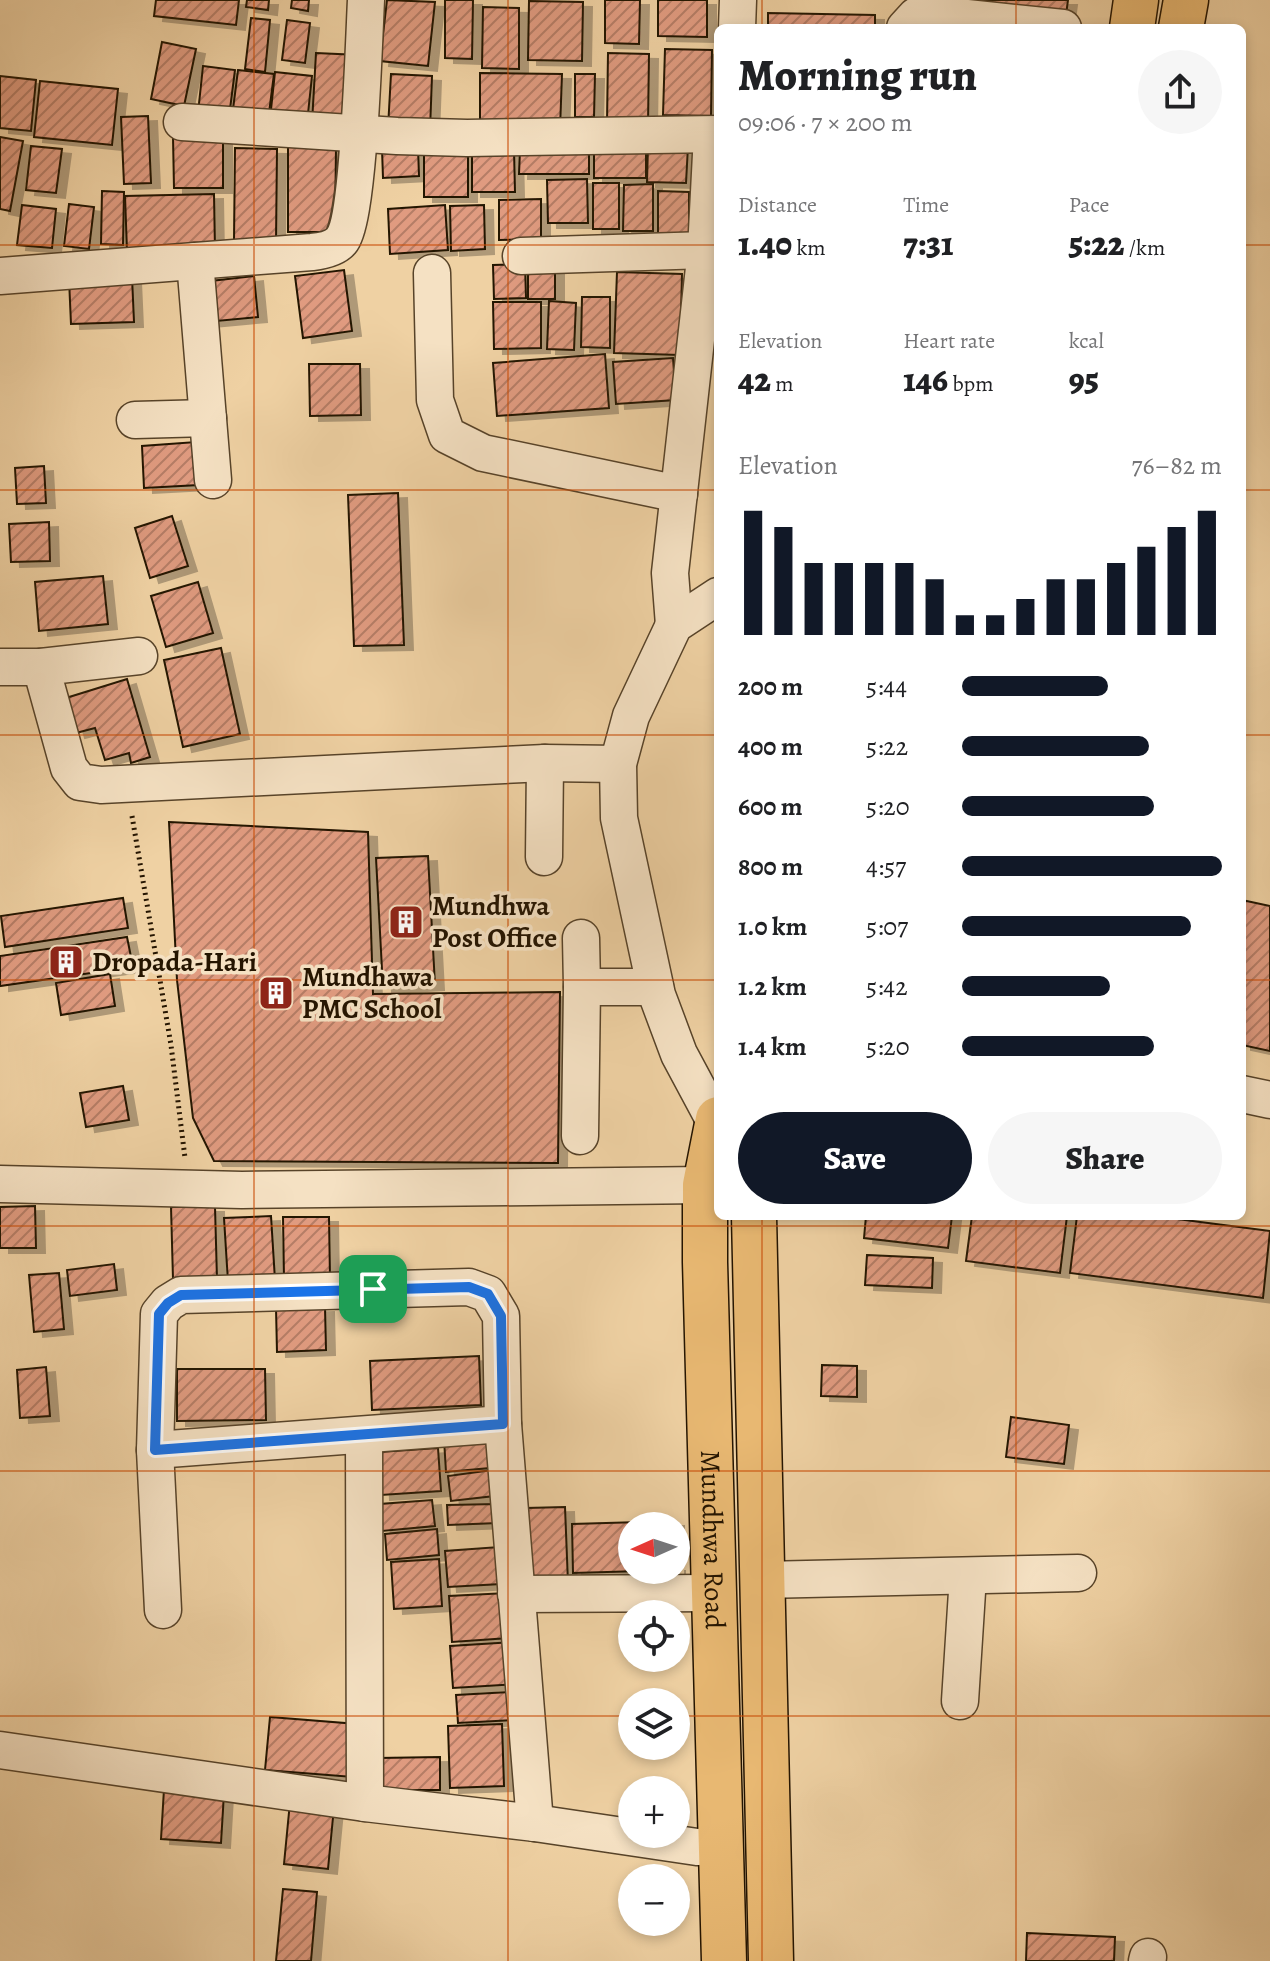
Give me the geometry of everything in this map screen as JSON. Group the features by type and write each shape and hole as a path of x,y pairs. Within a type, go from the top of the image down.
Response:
{"main road":[{"path":"1133,24 1136,0"},
{"path":"1182,24 1186,0"},
{"name":"Mundhwa Road","path":"714,1141 705,1185 724,1961"},
{"name":"Mundhwa Road","path":"754,1220 771,1961"},
{"path":"713,1543 761,1561"}],"street":[{"path":"0,276 325,251 341,241 348,223 359,134 366,0"},
{"path":"737,24 738,0"},
{"path":"909,24 916,16 939,15 1025,24"},
{"path":"182,122 467,138 714,134"},
{"path":"714,147 706,250 670,573 674,625 631,716 618,764 619,818 655,987 679,1054 714,1115"},
{"path":"521,256 706,250"},
{"path":"195,261 213,480"},
{"path":"432,273 435,400 447,435 483,453 679,494"},
{"path":"135,420 208,418"},
{"path":"674,625 714,599"},
{"path":"0,667 41,667 139,656"},
{"path":"41,667 69,768 80,782 101,785 545,763 618,764"},
{"path":"544,857 545,763"},
{"path":"580,1136 581,938"},
{"path":"582,987 655,987"},
{"path":"1246,1095 1270,1100"},
{"path":"0,1184 242,1190 705,1185"},
{"path":"163,1610 155,1450 159,1314 168,1303 181,1295 469,1287 488,1294 501,1316 503,1424 535,1823"},
{"path":"155,1450 503,1424"},
{"path":"364,1436 365,1803"},
{"path":"761,1561 968,1576 1078,1573"},
{"path":"960,1701 968,1576"},
{"path":"516,1594 714,1593"},
{"path":"0,1750 365,1803 535,1823 697,1847 721,1846"}],"path":[{"path":"127,784 171,1045 188,1188"}],"building":[{"path":"156,0 239,0 236,25 154,16"},
{"path":"247,0 269,0 268,10 246,7"},
{"path":"292,0 309,0 308,11 291,8"},
{"path":"387,0 435,2 428,66 380,61"},
{"path":"445,0 473,0 472,59 445,58"},
{"path":"605,0 640,0 639,44 605,43"},
{"path":"658,0 707,0 707,37 658,36"},
{"path":"976,0 1068,0 1066,15"},
{"path":"529,1 583,2 582,61 528,60"},
{"path":"483,7 519,8 519,69 482,68"},
{"path":"768,13 875,15 875,24 768,24"},
{"path":"251,18 270,20 265,72 245,69"},
{"path":"287,20 310,23 305,63 282,60"},
{"path":"162,42 196,49 184,106 151,99"},
{"path":"665,49 712,50 711,116 663,115"},
{"path":"316,53 359,55 355,126 312,123"},
{"path":"608,53 649,54 648,124 607,123"},
{"path":"203,66 235,70 229,117 198,113"},
{"path":"238,70 274,74 268,121 232,117"},
{"path":"275,72 312,76 307,123 270,119"},
{"path":"480,73 562,74 560,129 480,129"},
{"path":"391,74 432,76 430,130 388,128"},
{"path":"575,74 595,74 594,117 575,117"},
{"path":"0,76 36,80 31,131 0,128"},
{"path":"40,81 118,89 112,145 34,137"},
{"path":"148,116 151,183 124,184 121,117"},
{"path":"223,136 223,188 174,188 173,137"},
{"path":"0,137 23,141 10,211 0,209"},
{"path":"594,145 646,145 646,178 594,178"},
{"path":"648,145 688,146 686,183 647,182"},
{"path":"31,146 62,149 56,193 26,190"},
{"path":"288,147 336,147 335,232 288,232"},
{"path":"418,147 419,176 383,178 382,149"},
{"path":"235,148 277,149 276,242 234,241"},
{"path":"468,150 468,197 424,197 424,151"},
{"path":"472,150 514,150 515,192 472,192"},
{"path":"520,150 589,150 589,174 519,174"},
{"path":"587,179 588,223 548,223 547,180"},
{"path":"593,183 619,183 619,229 593,229"},
{"path":"653,184 653,231 623,231 624,185"},
{"path":"102,191 124,192 123,245 101,244"},
{"path":"658,191 689,192 689,233 658,233"},
{"path":"214,194 215,250 127,251 125,196"},
{"path":"541,199 541,239 499,240 499,200"},
{"path":"69,204 94,207 89,249 64,246"},
{"path":"22,205 56,209 52,248 17,245"},
{"path":"445,205 448,250 390,254 388,209"},
{"path":"484,205 485,249 451,251 450,206"},
{"path":"528,263 555,263 555,299 528,299"},
{"path":"525,264 526,298 494,299 493,265"},
{"path":"344,270 352,331 303,338 295,276"},
{"path":"617,272 682,274 680,355 614,353"},
{"path":"254,276 258,317 206,322 202,282"},
{"path":"132,277 134,322 71,324 69,279"},
{"path":"582,297 610,297 610,348 581,347"},
{"path":"549,301 576,303 574,350 547,349"},
{"path":"493,302 541,302 541,348 494,349"},
{"path":"605,354 609,408 497,416 493,363"},
{"path":"673,358 676,400 616,404 613,362"},
{"path":"309,364 360,364 361,415 310,416"},
{"path":"196,442 199,485 144,488 142,446"},
{"path":"44,466 46,503 17,504 15,468"},
{"path":"398,493 404,645 354,646 348,495"},
{"path":"172,516 188,566 150,578 135,528"},
{"path":"49,522 50,561 11,562 9,524"},
{"path":"103,576 108,624 39,631 35,582"},
{"path":"198,582 213,633 166,647 151,596"},
{"path":"221,648 240,734 183,747 164,660"},
{"path":"127,679 150,757 131,763 129,753 105,760 95,728 76,733 66,698"},
{"name":"Mundhawa PMC School","path":"169,822 368,832 373,994 560,992 558,1163 214,1161 193,1118 177,980"},
{"name":"Mundhwa Post Office","path":"428,856 435,985 383,988 376,858"},
{"path":"123,898 128,928 5,947 1,916"},
{"path":"1246,901 1270,906 1270,1051 1246,1046"},
{"name":"Dropada-Hari","path":"127,937 133,967 0,986 0,956"},
{"path":"110,974 115,1006 61,1015 56,983"},
{"path":"123,1086 129,1120 86,1127 80,1093"},
{"path":"35,1206 36,1248 0,1248 0,1207"},
{"path":"171,1207 215,1207 217,1279 173,1279"},
{"path":"271,1216 275,1280 228,1282 224,1218"},
{"path":"283,1217 329,1217 330,1278 284,1278"},
{"path":"866,1220 952,1220 948,1248 864,1238"},
{"path":"971,1220 1067,1220 1060,1273 966,1261"},
{"path":"1077,1220 1185,1220 1270,1231 1263,1298 1070,1273"},
{"path":"867,1255 933,1258 932,1288 865,1285"},
{"path":"114,1264 117,1290 70,1296 67,1270"},
{"path":"59,1273 64,1329 34,1332 29,1275"},
{"path":"325,1307 326,1350 277,1352 276,1308"},
{"path":"479,1356 481,1405 372,1410 370,1361"},
{"path":"822,1365 857,1366 857,1397 821,1396"},
{"path":"46,1367 50,1416 20,1418 17,1370"},
{"path":"177,1369 265,1369 266,1420 177,1421"},
{"path":"1011,1417 1069,1425 1064,1464 1006,1457"},
{"path":"487,1435 490,1468 446,1472 444,1439"},
{"path":"438,1448 441,1491 381,1495 379,1452"},
{"path":"500,1469 503,1495 451,1501 448,1476"},
{"path":"432,1500 435,1526 382,1531 380,1504"},
{"path":"497,1504 498,1523 448,1525 447,1505"},
{"path":"565,1507 568,1583 529,1584 526,1508"},
{"path":"618,1523 618,1572 573,1573 572,1524"},
{"path":"437,1529 439,1555 387,1560 385,1534"},
{"path":"499,1547 501,1584 448,1587 445,1551"},
{"path":"439,1559 442,1606 394,1609 391,1562"},
{"path":"507,1593 509,1638 452,1642 449,1596"},
{"path":"513,1642 516,1684 453,1688 450,1646"},
{"path":"512,1692 514,1720 458,1723 456,1695"},
{"path":"270,1717 357,1724 353,1777 265,1770"},
{"path":"502,1724 504,1786 450,1788 448,1726"},
{"path":"440,1757 440,1790 378,1790 378,1758"},
{"path":"164,1789 224,1793 221,1843 161,1839"},
{"path":"290,1802 334,1807 328,1869 284,1864"},
{"path":"283,1889 317,1892 311,1961 276,1961"},
{"path":"1027,1933 1115,1937 1114,1961 1026,1961"}],"place":[{"name":"Mundhwa Post Office","path":"406,922"},
{"name":"Dropada-Hari","path":"66,962"},
{"name":"Mundhawa PMC School","path":"276,993"}],"route":[{"path":"469,1287 488,1294 501,1316 503,1424 155,1450 159,1314 168,1303 181,1295 373,1289 469,1287"}]}
